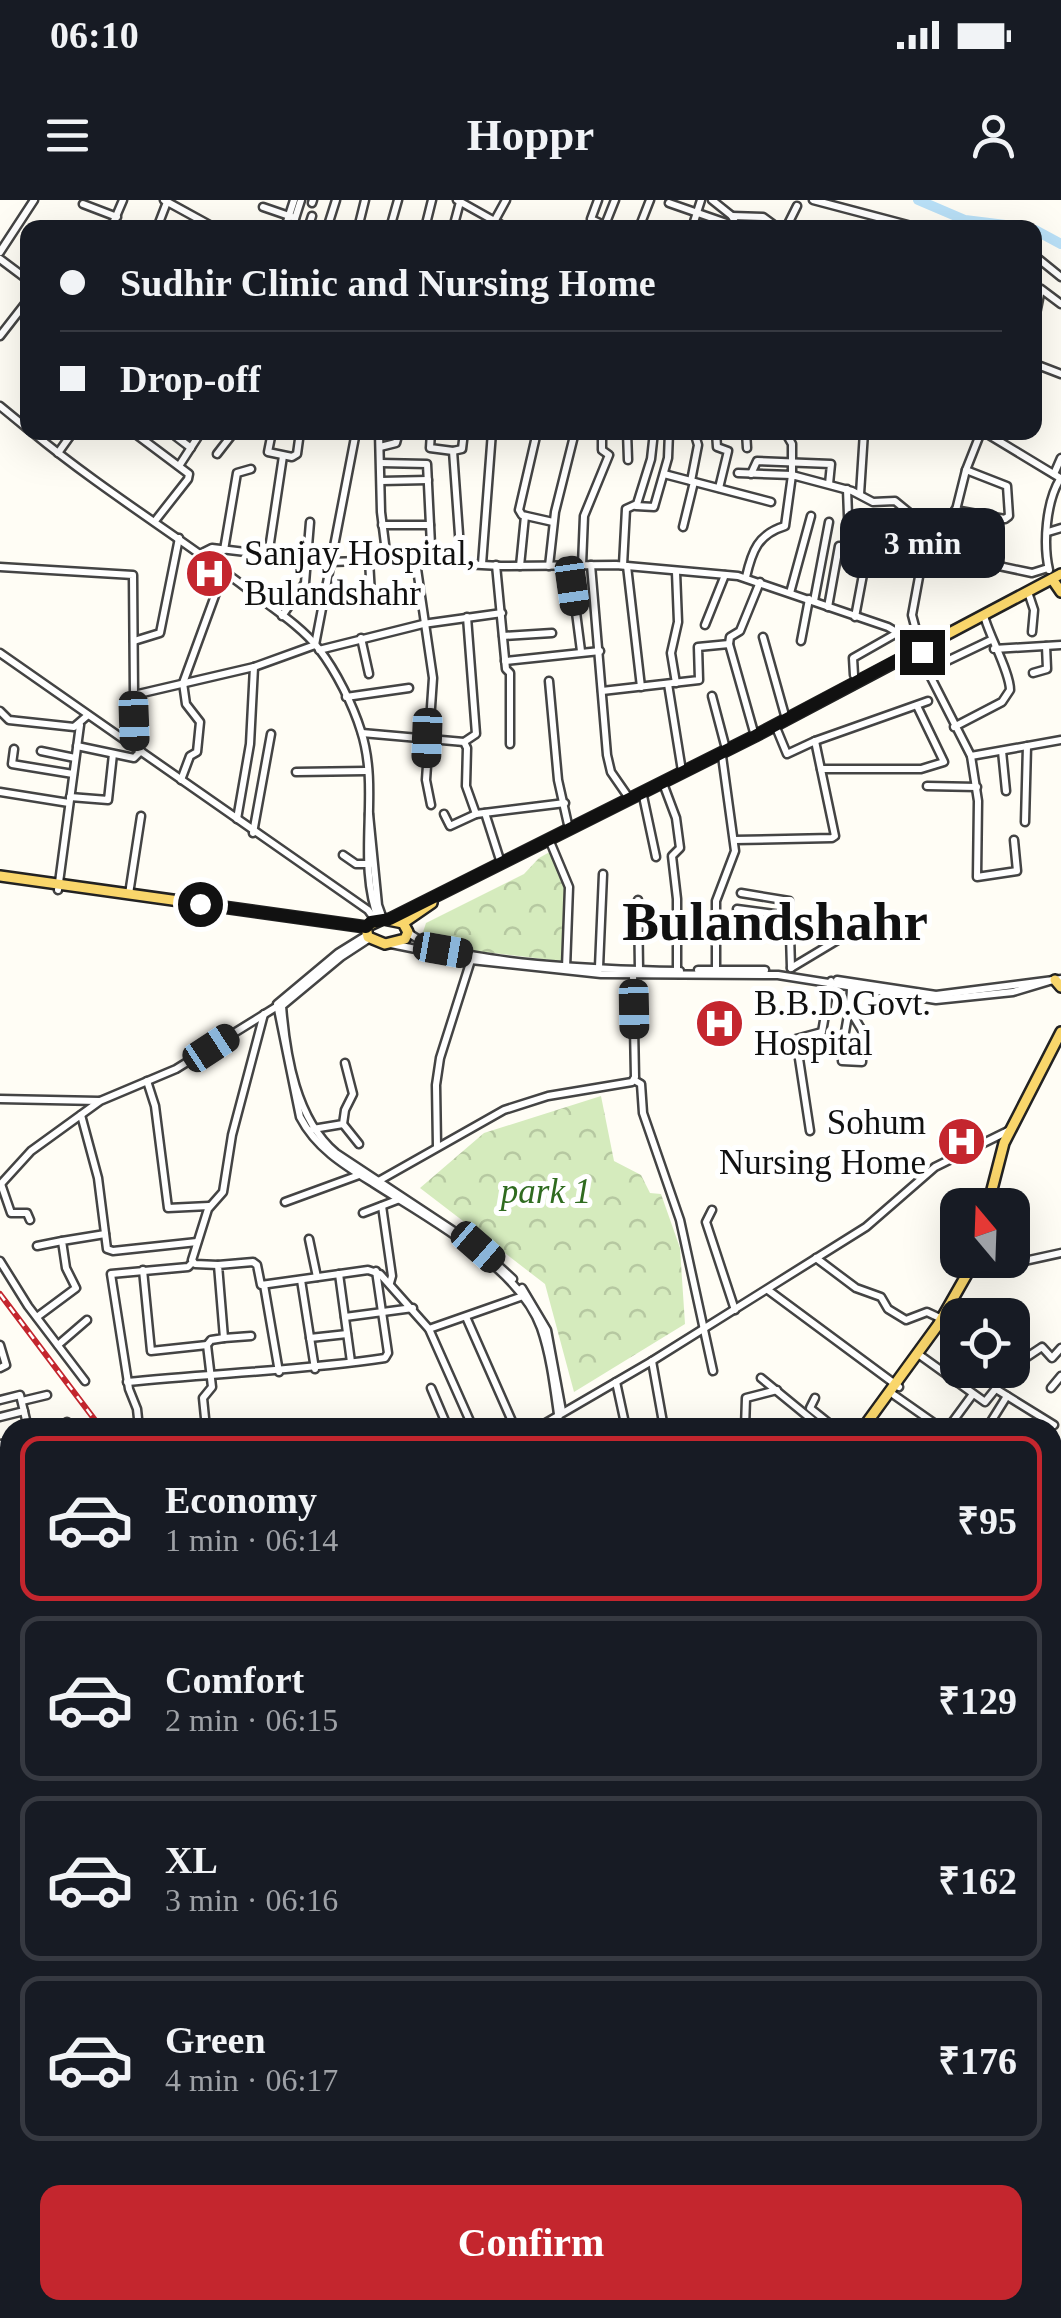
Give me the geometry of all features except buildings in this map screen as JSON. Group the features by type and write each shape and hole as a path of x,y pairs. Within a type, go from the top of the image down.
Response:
{"main road":[{"path":"1055,576 1061,592"},
{"path":"374,927 392,944 405,939 405,927 427,905 1029,596 1055,576"},
{"path":"58,887 374,927 775,728 1055,576"},
{"path":"0,879 374,927 405,927"},
{"path":"995,1188 1012,1129 1061,1032"},
{"path":"1012,1129 1061,1042"},
{"path":"873,1418 921,1356 970,1278"},
{"path":"896,1389 940,1322"}],"street":[{"path":"115,220 123,200"},
{"path":"291,220 298,200"},
{"path":"459,201 495,220 506,200"},
{"path":"695,220 701,200"},
{"path":"712,200 734,220"},
{"path":"813,200 889,220"},
{"path":"165,201 181,204"},
{"path":"669,203 718,220"},
{"path":"83,204 117,217"},
{"path":"787,220 796,206"},
{"path":"262,208 292,217"},
{"path":"311,220 312,216"},
{"path":"732,216 767,220"},
{"path":"0,252 20,221"},
{"path":"0,336 20,310"},
{"path":"0,406 20,423"},
{"path":"42,440 224,571 317,648 362,733 374,927"},
{"path":"58,452 67,440"},
{"path":"144,440 188,472 188,479 155,521"},
{"path":"180,440 191,448"},
{"path":"179,466 196,440"},
{"path":"217,454 228,440"},
{"path":"270,440 267,451 283,456 296,456 299,440"},
{"path":"317,648 354,440"},
{"path":"380,440 387,560"},
{"path":"380,448 397,440"},
{"path":"430,440 430,448 453,451 462,448 463,440"},
{"path":"482,564 491,440"},
{"path":"535,440 520,513 553,522"},
{"path":"550,566 553,522 573,440"},
{"path":"582,566 584,516 608,457 602,450 602,440"},
{"path":"627,440 628,460"},
{"path":"635,506 651,460 653,440"},
{"path":"641,686 625,566 626,509 653,508 664,474 668,440"},
{"path":"683,527 696,440"},
{"path":"717,440 717,447 728,450 719,488"},
{"path":"746,440 747,448"},
{"path":"746,577 750,558 761,538 786,526 793,462 790,440"},
{"path":"860,494 863,440"},
{"path":"956,558 950,534 966,470 979,440"},
{"path":"996,440 1058,477"},
{"path":"453,451 461,562"},
{"path":"268,556 283,456"},
{"path":"924,558 956,558 1055,576 1048,532 1061,458"},
{"path":"751,474 755,462 832,464 829,484"},
{"path":"381,463 426,463 431,545"},
{"path":"224,550 236,476 241,469 251,469"},
{"path":"955,510 1006,519 1009,516 1007,486 966,470"},
{"path":"664,474 771,502"},
{"path":"738,474 792,475 847,489 877,503 892,500 928,528 950,534"},
{"path":"381,481 428,480"},
{"path":"847,489 848,542 868,550 855,617"},
{"path":"520,566 525,516"},
{"path":"790,593 811,516"},
{"path":"282,616 306,583 310,522"},
{"path":"801,640 829,522"},
{"path":"382,526 430,525"},
{"path":"928,528 912,615 919,651 971,756 978,787 977,878 1017,871 1014,840"},
{"path":"1048,532 1061,528"},
{"path":"134,641 161,631 179,537"},
{"path":"828,607 839,546"},
{"path":"200,554 207,549 331,562 625,566 746,577 898,632 919,651"},
{"path":"369,560 371,595"},
{"path":"416,562 434,692 427,738 426,795 430,805"},
{"path":"496,565 505,661 510,674 510,744"},
{"path":"591,565 609,764 630,798"},
{"path":"570,566 581,651"},
{"path":"0,567 131,574 134,578 138,748 134,758 77,746"},
{"path":"181,780 190,756 196,752 200,722 186,704 183,683 224,571"},
{"path":"676,572 678,622 672,652 672,683 682,771"},
{"path":"705,625 725,575"},
{"path":"755,736 730,636 740,631 760,582"},
{"path":"1029,596 1034,610 1032,632"},
{"path":"134,695 423,624 502,613"},
{"path":"362,733 464,742 476,735 467,618"},
{"path":"954,727 1006,697 1010,683 985,618"},
{"path":"854,675 852,661 856,656 898,632"},
{"path":"504,636 552,633"},
{"path":"762,637 786,719"},
{"path":"361,638 369,674"},
{"path":"602,691 699,680 698,647 730,644"},
{"path":"928,670 993,645 1061,645"},
{"path":"1033,672 1047,669 1046,646"},
{"path":"505,661 600,651"},
{"path":"0,654 368,910 374,927"},
{"path":"236,820 251,733 254,667"},
{"path":"549,681 558,780 569,829"},
{"path":"346,697 408,688"},
{"path":"712,696 724,753 735,858 716,901 716,970"},
{"path":"775,728 787,754 928,701"},
{"path":"821,768 921,769 943,763 945,758 918,708"},
{"path":"0,711 10,720 80,725"},
{"path":"58,887 80,725 88,715"},
{"path":"253,833 271,734"},
{"path":"971,756 1061,740"},
{"path":"734,840 834,838 815,741"},
{"path":"464,742 466,786 501,863"},
{"path":"1024,822 1027,746"},
{"path":"14,749 12,764 73,774"},
{"path":"41,751 75,758"},
{"path":"1002,751 1006,791"},
{"path":"0,792 108,800 113,754"},
{"path":"296,772 366,771"},
{"path":"664,786 676,818 680,848 672,856 677,898 677,971"},
{"path":"927,786 978,787"},
{"path":"644,796 656,857"},
{"path":"444,814 450,826 480,813 564,803"},
{"path":"30,1220 26,1212 11,1213 0,1184 31,1152 100,1101 176,1069 279,1006 374,927 378,905 369,812"},
{"path":"129,894 142,816"},
{"path":"551,844 569,887 566,967"},
{"path":"343,855 356,864 370,864"},
{"path":"599,967 603,874"},
{"path":"741,894 788,900 788,970"},
{"path":"634,1080 638,900"},
{"path":"737,909 789,916"},
{"path":"405,927 426,945 443,950 566,967 636,973 788,970 851,987 936,1000 1057,982"},
{"path":"788,970 842,938"},
{"path":"392,944 471,960 636,973 778,975 936,994 1057,982"},
{"path":"437,1148 436,1085 440,1058 471,960"},
{"path":"810,1131 796,1039 822,1032 831,982"},
{"path":"851,987 851,1012 842,1030 844,1062 864,1061 863,1030 851,1012"},
{"path":"279,1006 298,1094 313,1129 336,1153 398,1200 475,1251 523,1296 541,1328 560,1415"},
{"path":"279,1006 300,1117 318,1144 359,1174 478,1247 524,1291 547,1330 560,1418"},
{"path":"138,1418 111,1276 115,1272 188,1267 192,1263 211,1206 224,1192 232,1135 264,1014"},
{"path":"345,1062 353,1096 344,1110 343,1124 358,1144"},
{"path":"376,1182 504,1110 548,1096 634,1080 641,1084 643,1113 680,1220 712,1370"},
{"path":"147,1082 155,1106 168,1208 211,1206"},
{"path":"0,1099 100,1101"},
{"path":"82,1115 98,1178 106,1246 113,1251 197,1242"},
{"path":"313,1129 343,1124"},
{"path":"555,1418 768,1290 884,1214 935,1167 1012,1129"},
{"path":"285,1202 359,1174"},
{"path":"363,1213 398,1200"},
{"path":"382,1206 390,1284"},
{"path":"712,1210 706,1222 735,1310"},
{"path":"37,1246 105,1234"},
{"path":"309,1239 317,1277"},
{"path":"37,1317 76,1288 66,1268 62,1242"},
{"path":"1030,1259 1061,1252"},
{"path":"816,1258 856,1288 881,1297 888,1309 906,1320 928,1312 940,1318"},
{"path":"0,1260 85,1382"},
{"path":"192,1263 256,1263 258,1282 264,1285 376,1271 430,1330 470,1418"},
{"path":"218,1265 224,1338"},
{"path":"143,1270 151,1351 251,1336"},
{"path":"128,1382 278,1372 388,1355 376,1271"},
{"path":"339,1274 352,1363"},
{"path":"300,1280 315,1368"},
{"path":"264,1285 278,1372"},
{"path":"768,1290 932,1418"},
{"path":"430,1330 523,1296"},
{"path":"345,1317 413,1308"},
{"path":"466,1317 511,1418"},
{"path":"58,1345 87,1320"},
{"path":"310,1338 347,1334"},
{"path":"205,1418 203,1401 211,1390 207,1344"},
{"path":"0,1345 6,1365 0,1368"},
{"path":"1030,1356 1043,1346 1052,1358 1061,1348"},
{"path":"921,1356 985,1402 996,1390 1044,1418"},
{"path":"652,1361 662,1418"},
{"path":"1051,1388 1061,1376"},
{"path":"761,1378 810,1418"},
{"path":"616,1382 624,1418"},
{"path":"431,1388 444,1418"},
{"path":"745,1418 746,1398 776,1390"},
{"path":"953,1418 973,1394"},
{"path":"0,1400 19,1395 26,1418"},
{"path":"22,1401 46,1395"},
{"path":"993,1418 1007,1396"},
{"path":"815,1398 810,1408 822,1418"},
{"path":"0,1417 24,1411"}],"green space":[{"path":"555,849 569,893 569,962 458,949 423,932 426,923 524,874 539,858"},
{"name":"park 1","path":"601,1096 614,1161 641,1175 650,1193 661,1194 680,1248 685,1324 574,1392 545,1284 420,1188 484,1133"}],"waterway":[{"path":"918,200 965,220"},
{"path":"1042,234 1061,244"}],"railway":[{"path":"0,1294 93,1418"}],"place":[{"name":"Sanjay Hospital, Bulandshahr","path":"209,573"},
{"name":"B.B.D.Govt. Hospital","path":"719,1023"},
{"name":"Sohum Nursing Home","path":"961,1142"}],"district":[{"name":"Bulandshahr","path":"775,921"}],"route":[{"path":"200,904 366,927 371,922 390,919 755,736 916,650 920,648 922,652"}]}
